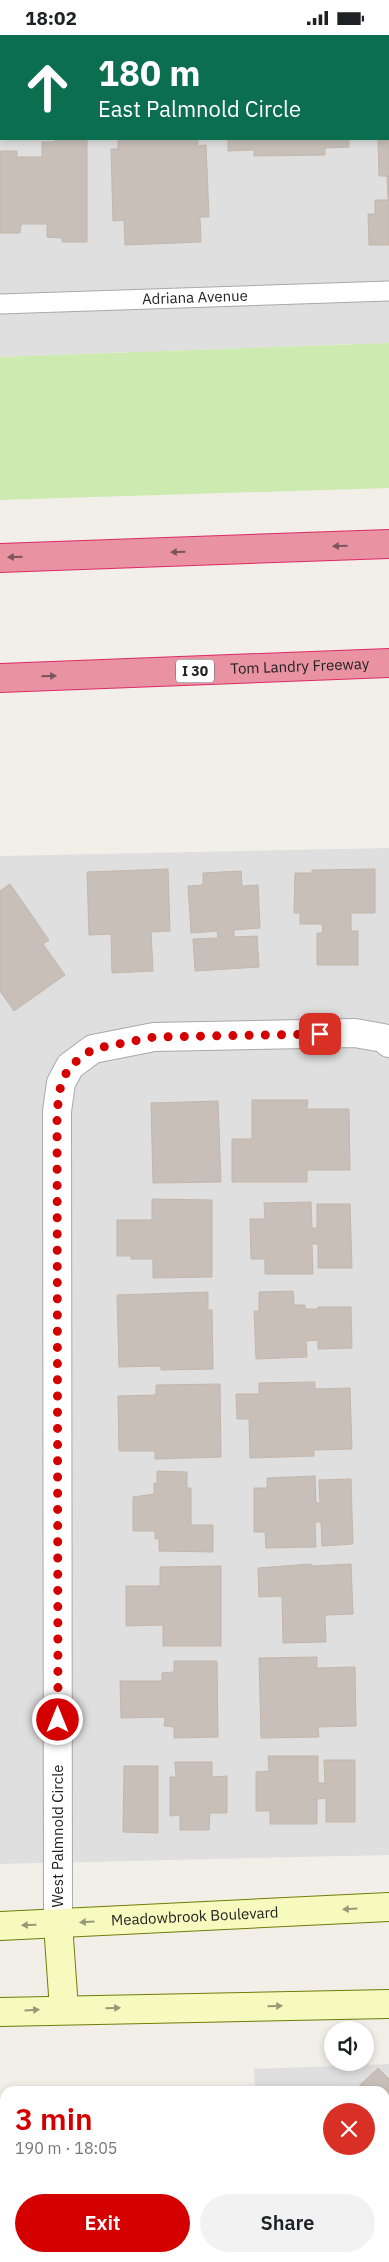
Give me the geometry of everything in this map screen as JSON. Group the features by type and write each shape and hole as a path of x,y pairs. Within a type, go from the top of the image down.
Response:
{"highway":[{"path":"0,558 389,544"},
{"name":"Tom Landry Freeway","path":"0,678 389,663"}],"main road":[{"name":"Meadowbrook Boulevard","path":"0,1926 389,1907"},
{"path":"58,1924 64,2009"},
{"path":"0,2012 64,2009 389,2004"}],"street":[{"name":"West Palmnold Circle","path":"58,1924 57,1111 61,1083 70,1066 93,1049 154,1037 355,1033 383,1039 389,1043"}],"lane":[{"name":"Adriana Avenue","path":"0,304 389,291"}],"shaded area":[{"path":"0,140 389,140 389,343 0,357"},
{"path":"389,848 389,1855 0,1864 0,856"},
{"path":"389,2064 389,2086 255,2086 254,2069 324,2066 324,2071 374,2071 374,2065"}],"green space":[{"path":"389,343 389,488 0,500 0,357"}],"building":[{"path":"55,140 87,140 87,242 62,242 62,238 47,237 47,224 21,224 20,233 0,233 0,151 17,151 17,157 42,157 42,142 55,142"},
{"path":"118,140 198,140 198,146 206,145 209,217 200,217 201,242 125,245 124,220 113,221 111,149 118,149"},
{"path":"228,140 349,140 349,147 325,148 325,155 254,156 254,150 228,151"},
{"path":"378,140 389,140 389,245 369,245 368,214 375,214 375,200 388,200 387,176 379,176"},
{"path":"168,869 170,931 151,932 153,971 112,973 111,934 89,935 87,872"},
{"path":"375,869 375,913 351,913 351,931 358,931 358,965 317,965 317,933 323,933 322,924 300,924 300,913 294,913 295,873 312,873 312,870"},
{"path":"241,871 242,886 258,885 260,928 234,930 234,937 257,936 259,967 195,971 193,939 218,938 217,931 191,933 188,886 203,885 203,873"},
{"path":"10,884 49,940 43,944 65,975 14,1011 0,991 0,891"},
{"path":"252,1100 308,1100 307,1109 349,1109 350,1170 307,1170 307,1182 232,1182 232,1139 252,1139"},
{"path":"218,1101 221,1182 153,1183 151,1103"},
{"path":"152,1199 212,1200 212,1277 153,1278 153,1259 131,1259 131,1256 117,1256 117,1220 152,1220"},
{"path":"311,1202 312,1228 317,1228 317,1204 350,1204 352,1268 318,1268 318,1244 312,1244 313,1274 265,1274 265,1259 251,1259 250,1219 265,1219 264,1203"},
{"path":"293,1291 294,1305 305,1305 305,1309 351,1307 352,1348 318,1349 318,1340 306,1341 307,1357 256,1359 254,1311 259,1311 259,1292"},
{"path":"208,1292 208,1310 212,1310 213,1369 161,1370 161,1366 119,1367 117,1295"},
{"path":"315,1382 315,1389 350,1388 352,1449 314,1450 314,1456 250,1458 249,1419 237,1419 236,1394 259,1394 259,1383"},
{"path":"220,1384 221,1457 155,1459 155,1451 119,1451 118,1396 156,1395 156,1385"},
{"path":"157,1471 187,1472 187,1488 191,1488 191,1525 213,1525 213,1552 159,1551 159,1539 155,1539 155,1531 133,1531 133,1497 154,1494 154,1483 157,1484"},
{"path":"315,1476 316,1503 320,1503 319,1480 351,1479 353,1544 322,1546 321,1522 315,1522 316,1547 266,1548 265,1532 254,1532 254,1488 267,1488 267,1478"},
{"path":"311,1564 311,1566 351,1564 353,1614 325,1615 326,1642 283,1643 282,1596 259,1597 258,1568"},
{"path":"221,1566 221,1646 163,1646 163,1625 126,1626 126,1586 160,1586 160,1567"},
{"path":"317,1657 317,1668 355,1667 356,1726 318,1727 319,1737 261,1738 259,1658"},
{"path":"174,1661 217,1661 218,1737 174,1738 174,1727 164,1726 165,1717 121,1718 120,1681 162,1681 162,1673 174,1672"},
{"path":"268,1756 318,1756 318,1783 325,1783 324,1760 355,1760 355,1822 326,1822 326,1798 317,1799 317,1824 270,1824 270,1811 256,1811 256,1772 269,1771"},
{"path":"175,1762 212,1762 212,1777 227,1776 227,1813 210,1813 209,1830 180,1830 180,1815 170,1816 170,1777 176,1777"},
{"path":"124,1766 158,1766 158,1833 123,1832"},
{"path":"378,2068 389,2079 389,2086 359,2086"}],"route":[{"path":"58,1720 57,1111 61,1083 70,1066 93,1049 154,1037 320,1034"}]}
